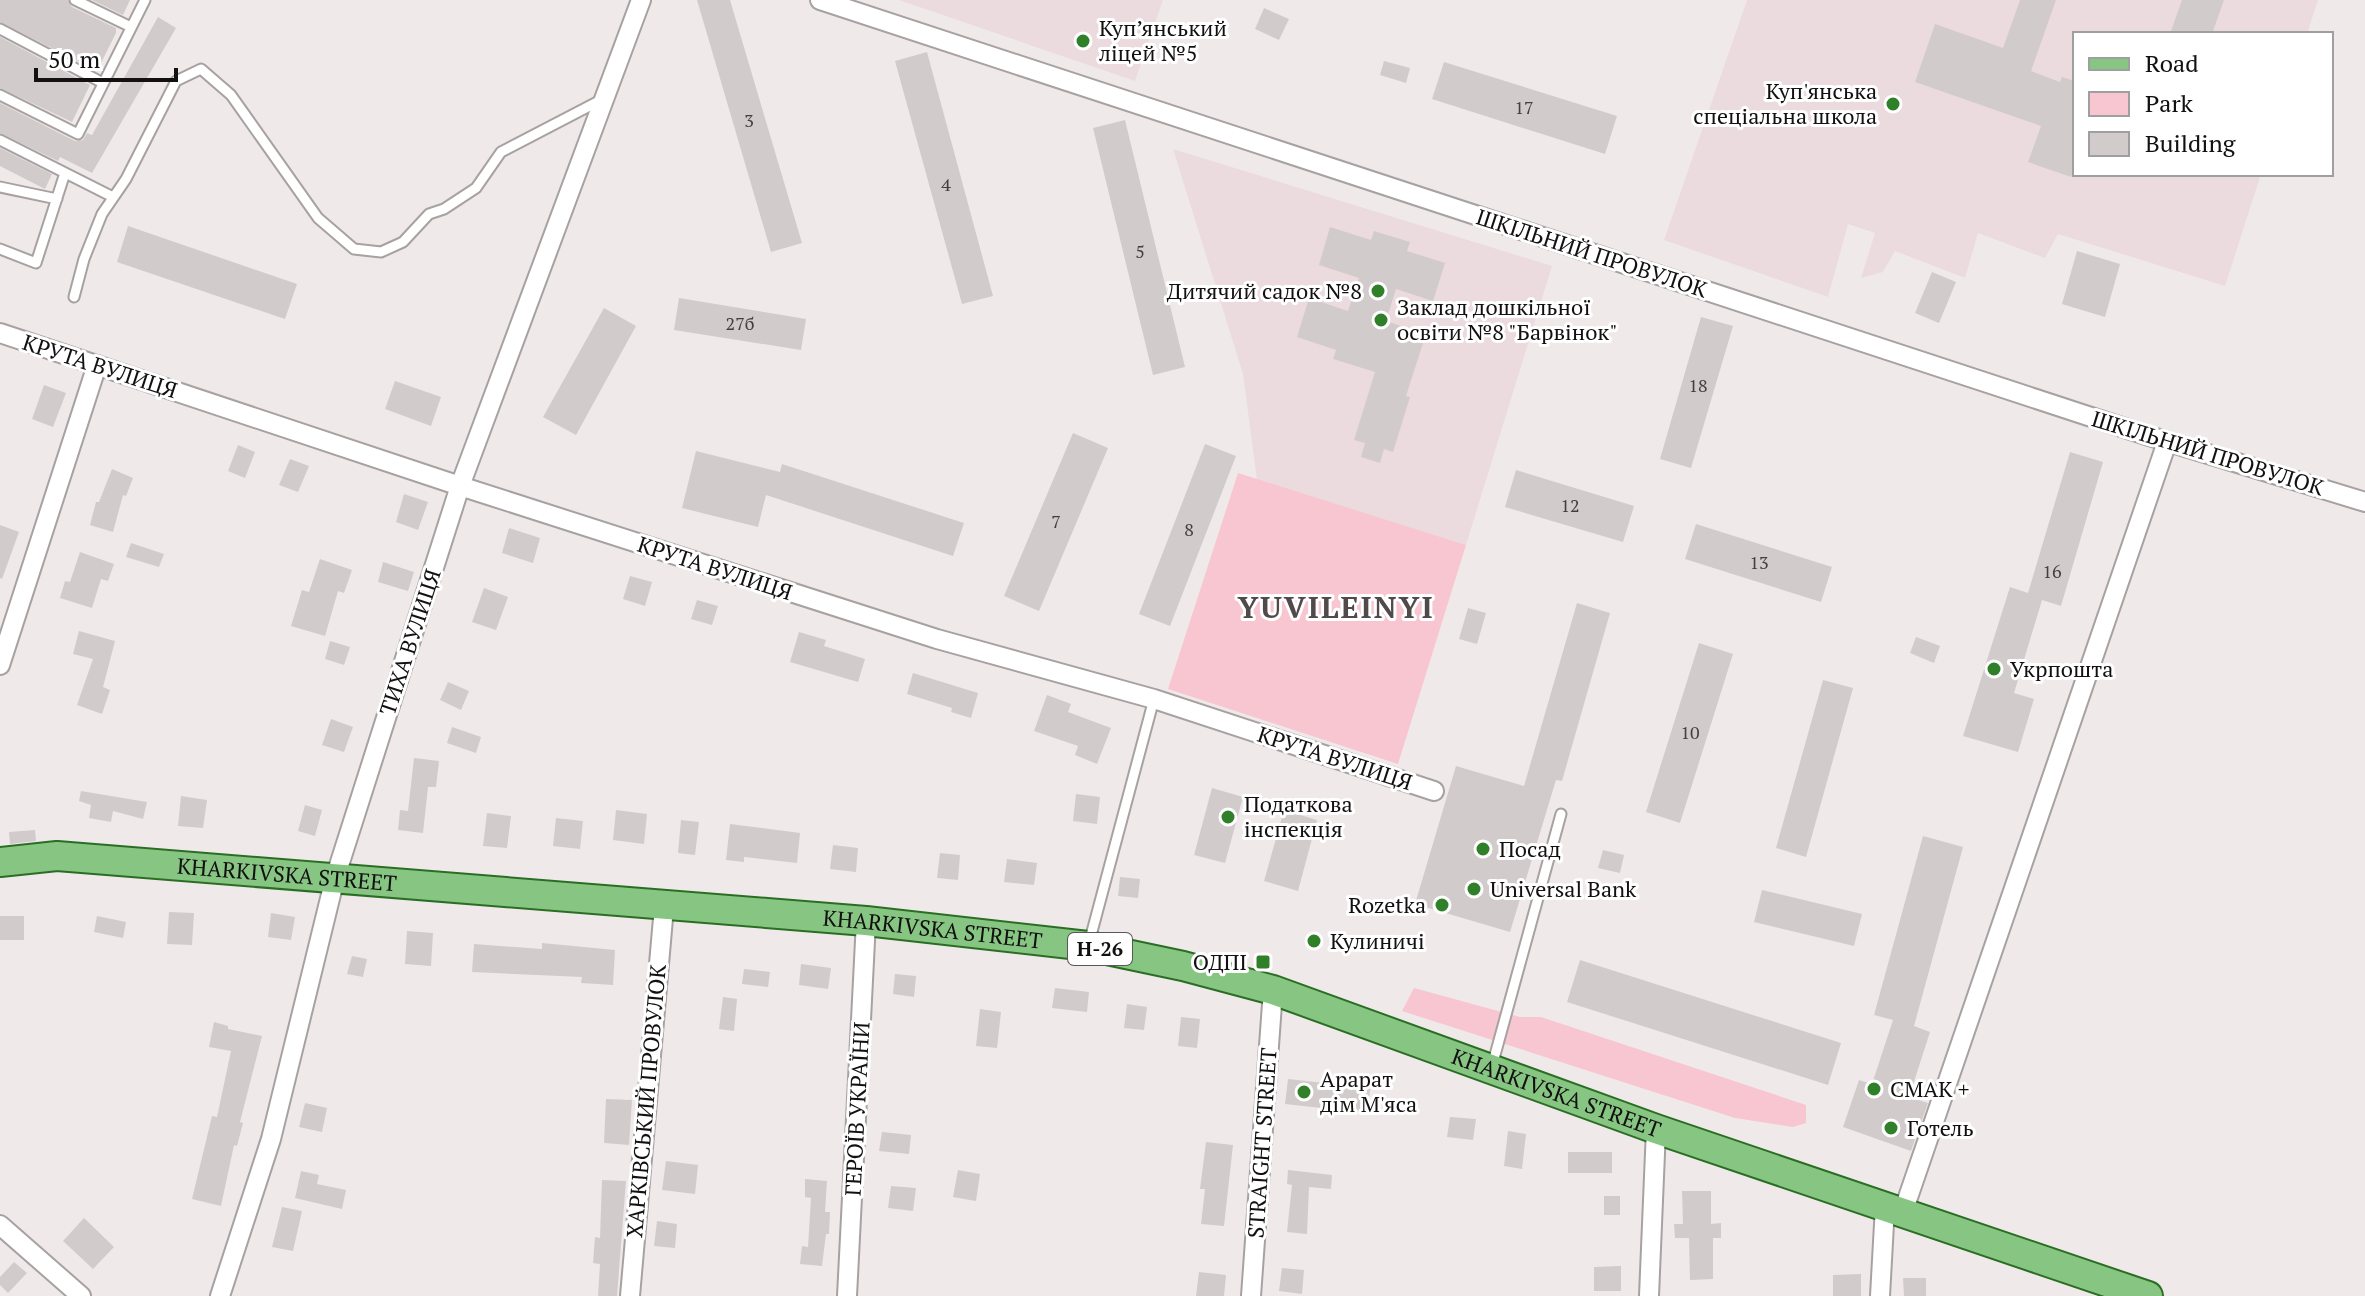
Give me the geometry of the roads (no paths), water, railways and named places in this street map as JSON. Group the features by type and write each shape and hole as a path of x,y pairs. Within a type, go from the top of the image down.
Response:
{"main road":[{"name":"KHARKIVSKA STREET","path":"0,862 57,856 866,921 1088,946 1183,966 1273,990 1656,1129 1894,1209 2094,1287 2148,1296"}],"street":[{"name":"ТИХА ВУЛИЦЯ","path":"220,1296 271,1139 335,878 460,486 641,0"},
{"name":"ШКІЛЬНИЙ ПРОВУЛОК","path":"820,0 2167,442 2365,502"},
{"name":"КРУТА ВУЛИЦЯ","path":"0,333 460,486 937,639 1154,699 1434,791"},
{"path":"0,665 97,365"},
{"path":"1880,1296 1894,1209 2167,442"},
{"name":"ХАРКІВСЬКИЙ ПРОВУЛОК","path":"630,1296 664,907"},
{"name":"ГЕРОЇВ УКРАЇНИ","path":"847,1296 866,921"},
{"name":"STRAIGHT STREET","path":"1251,1296 1273,990"},
{"path":"1649,1296 1656,1129"},
{"path":"0,1225 81,1296"}],"lane":[{"path":"75,0 131,27"},
{"path":"0,95 78,134 145,0"},
{"path":"0,29 103,83"},
{"path":"74,297 84,259 102,214 126,179 176,81 201,69 231,95 318,218 354,249 381,252 403,242 429,214 444,209 476,188 501,152 604,98"},
{"path":"0,140 113,197"},
{"path":"0,249 36,263 65,173"},
{"path":"0,187 57,199"},
{"path":"1088,946 1154,699"},
{"path":"1491,1070 1561,814"}],"place":[{"name":"Куп’янський ліцей №5","path":"1083,41"},
{"name":"Куп'янська спеціальна школа","path":"1893,104"},
{"name":"Дитячий садок №8","path":"1378,291"},
{"name":"Заклад дошкільної освіти №8 \"Барвінок\"","path":"1381,320"},
{"name":"Укрпошта","path":"1994,669"},
{"name":"Податкова інспекція","path":"1228,817"},
{"name":"Посад","path":"1483,849"},
{"name":"Universal Bank","path":"1474,889"},
{"name":"Rozetka","path":"1442,905"},
{"name":"Кулиничі","path":"1314,941"},
{"name":"ОДПІ","path":"1263,962"},
{"name":"СМАК +","path":"1874,1089"},
{"name":"Арарат дім М'яса","path":"1304,1092"},
{"name":"Готель","path":"1891,1128"}],"district":[{"name":"YUVILEINYI","path":"1336,608"}]}
